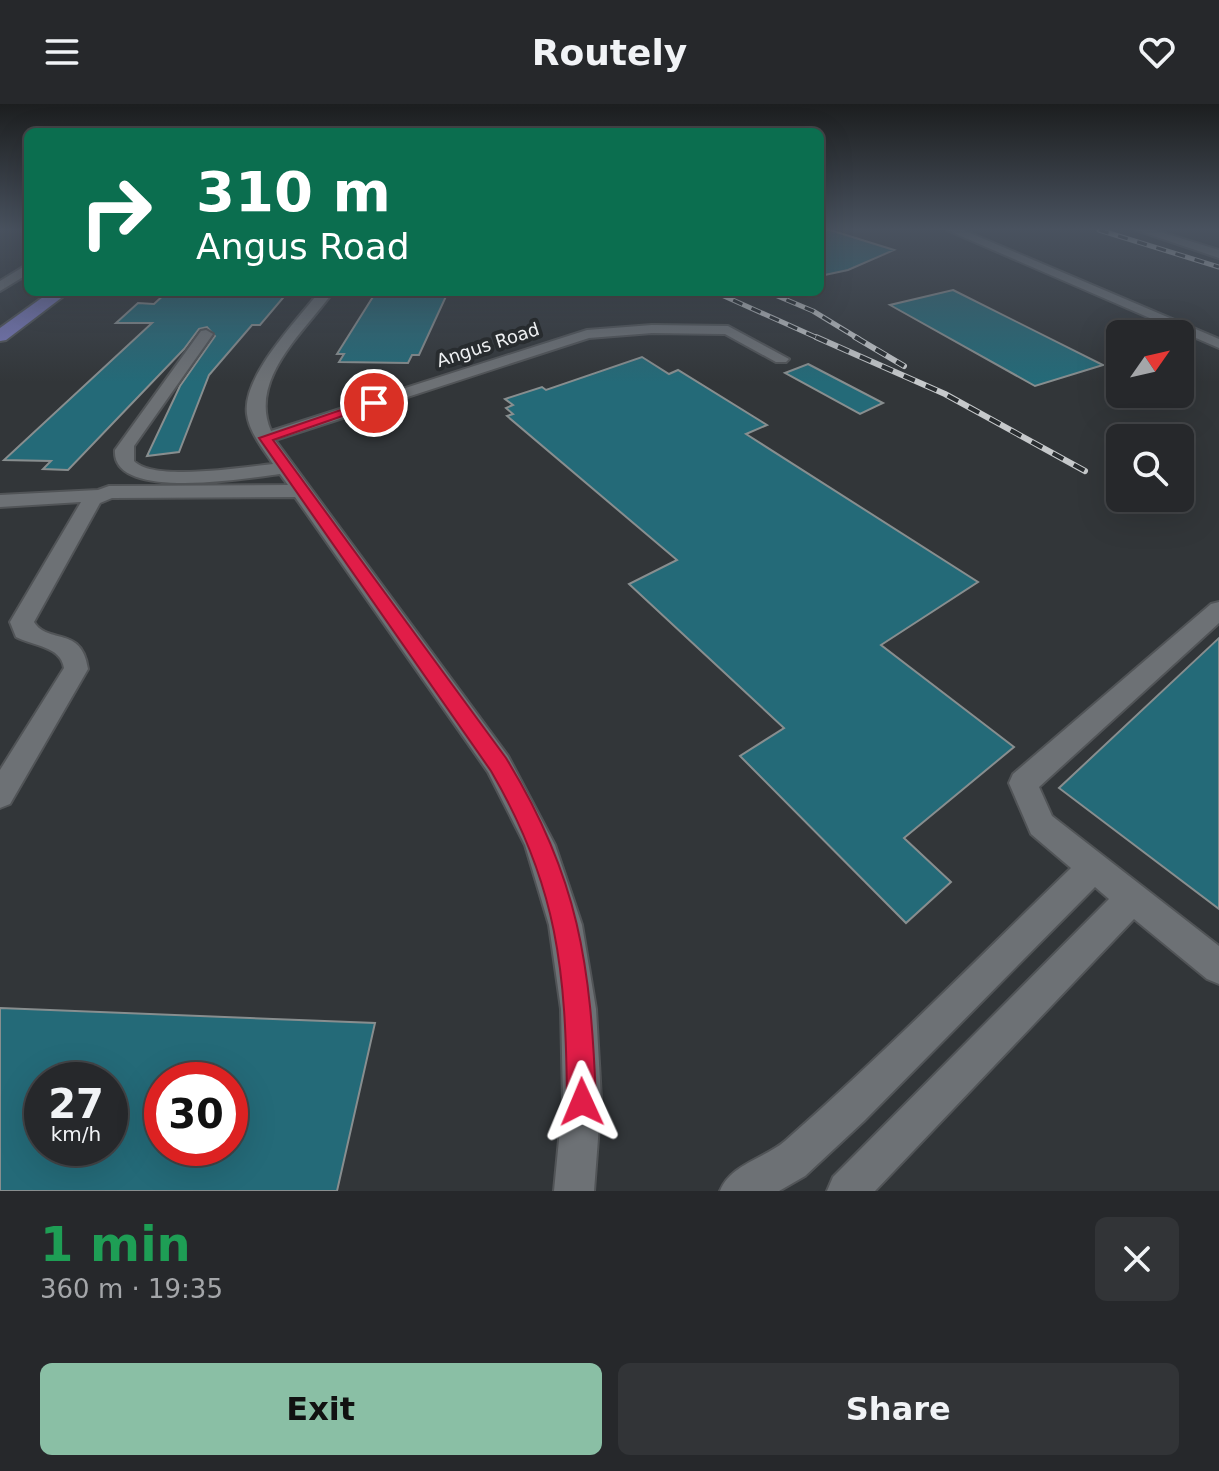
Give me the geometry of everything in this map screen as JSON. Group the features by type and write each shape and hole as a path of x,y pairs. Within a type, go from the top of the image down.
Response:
{"main road":[{"path":"0,320 34,296"},
{"path":"0,336 55,296"}],"street":[{"path":"1072,281 1218,343"},
{"path":"323,296 265,373 258,390 255,414 265,438 301,491 498,764 526,810 542,847 559,891 580,1014 582,1102 574,1191"},
{"name":"Angus Road","path":"265,438 587,334 652,329 728,330 781,359"},
{"path":"206,334 125,446 123,459 127,467 143,474 202,476 286,468"},
{"path":"0,501 109,492 301,491"},
{"path":"0,795 76,669 76,656 72,650 34,637 24,631 22,622 96,495"},
{"path":"1219,610 1023,783 1041,825 1219,967"},
{"path":"740,1191 791,1162 851,1108 1093,867"},
{"path":"847,1191 1132,898"}],"building":[{"path":"953,290 1103,365 1035,386 890,305"},
{"path":"163,296 285,296 260,325 252,325 209,375 179,452 147,456 180,386 215,336 207,327 199,329 184,349 68,470 43,469 51,461 4,460 152,323 116,323 138,303 154,304"},
{"path":"373,296 446,296 419,355 412,355 408,363 339,362 344,354 337,354"},
{"path":"642,357 669,374 678,370 767,425 746,434 978,582 881,645 1014,747 904,838 951,882 906,923 740,756 784,728 629,584 677,560 507,416 513,414 506,408 513,405 505,399 542,387 546,390"},
{"path":"808,364 883,403 860,414 785,373"},
{"path":"1219,638 1219,909 1059,788"},
{"path":"0,1008 375,1023 337,1191 0,1191"}],"railway":[{"path":"724,296 820,339"},
{"path":"777,296 813,311 859,339"},
{"path":"816,337 945,394 1085,471"},
{"path":"855,337 904,366"}],"route":[{"path":"374,403 265,438 498,764 526,810 559,891 572,952 580,1014 582,1102"}]}
